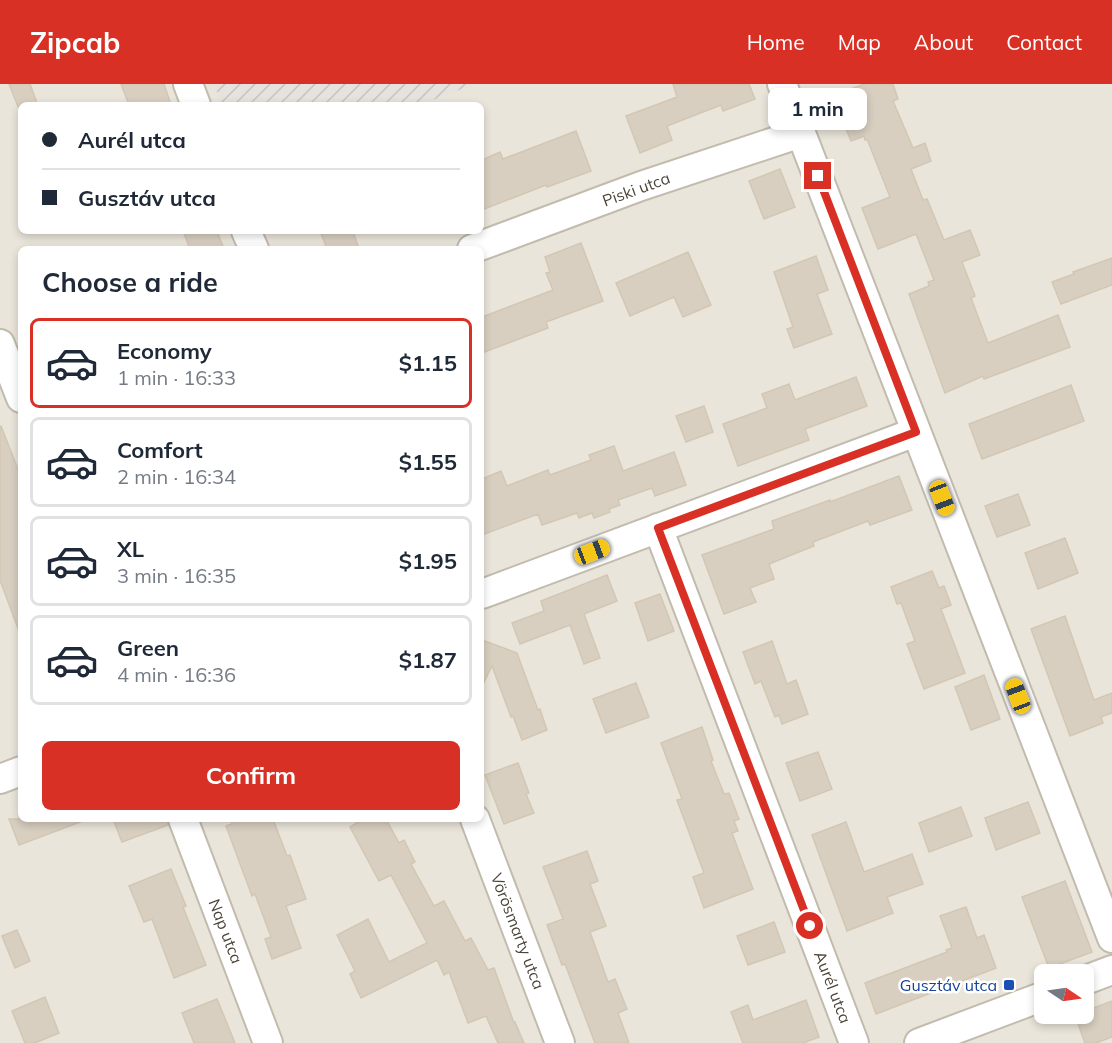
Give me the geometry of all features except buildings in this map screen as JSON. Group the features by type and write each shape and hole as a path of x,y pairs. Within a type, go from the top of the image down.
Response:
{"street":[{"path":"188,84 195,102"},
{"path":"782,84 1112,938"},
{"name":"Piski utca","path":"480,246 640,186 801,133"},
{"path":"0,344 18,390"},
{"path":"484,593 916,432"},
{"name":"Aurél utca","path":"658,528 854,1043"},
{"path":"0,779 18,772"},
{"name":"Nap utca","path":"184,822 268,1043"},
{"name":"Vörösmarty utca","path":"477,822 560,1043"},
{"path":"1094,977 1112,970"},
{"path":"919,1043 1034,1000"}],"shaded area":[{"path":"0,84 1112,84 1112,1043 0,1043"},
{"path":"214,84 475,84 427,102 221,102"}],"place":[{"name":"Gusztáv utca","path":"1009,985"}],"route":[{"path":"810,926 658,528 916,432 818,176"}]}
